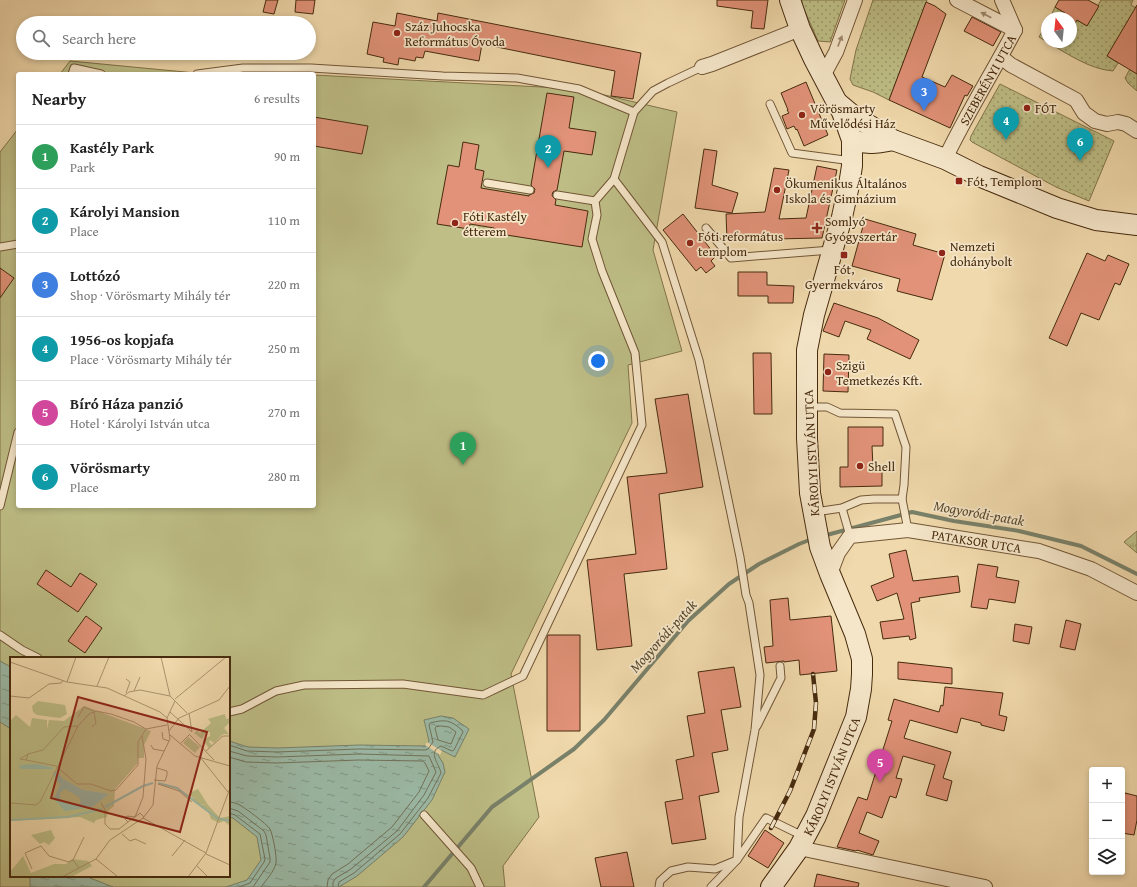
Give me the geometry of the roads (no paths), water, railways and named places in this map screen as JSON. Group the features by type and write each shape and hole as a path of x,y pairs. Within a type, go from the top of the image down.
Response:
{"main road":[{"path":"790,0 800,29 814,59 838,102 884,140"},
{"name":"KÁROLYI ISTVÁN UTCA","path":"771,887 802,842 816,816 856,717 861,689 862,659 859,647 830,574 816,529 807,438 807,350 814,315 842,216 852,164 852,140 838,102"},
{"path":"852,140 857,134 864,131 884,140 945,159 979,176 1057,208 1096,220 1137,227"},
{"path":"852,164 884,140"}],"street":[{"path":"823,76 836,52 855,0"},
{"path":"957,0 1015,30"},
{"name":"SZEBERÉNYI UTCA","path":"945,159 1015,30 1002,0"},
{"path":"702,67 800,29"},
{"path":"1001,57 1011,65 1076,100 1084,114 1095,121 1107,124 1118,122 1126,124 1137,131"},
{"name":"PATAKSOR UTCA","path":"850,534 907,526 1039,551 1091,569 1137,593"},
{"path":"830,574 838,553 850,534"},
{"path":"802,842 985,887"}],"lane":[{"path":"230,712 242,709 276,691 304,685 403,684 483,695 523,676 642,425 635,353 602,271 592,239 597,215 595,201 614,179 634,112 654,91 702,67"},
{"path":"73,72 74,68 92,72"},
{"path":"212,72 243,68 311,68 443,76 517,78 579,89 634,112"},
{"path":"770,104 792,153 852,164"},
{"path":"614,179 662,242 699,360 742,565 746,595 749,603 760,676 755,730 739,817 737,860"},
{"path":"487,183 530,190"},
{"path":"557,195 595,201"},
{"path":"706,228 731,258 832,250"},
{"path":"0,247 16,244"},
{"path":"807,407 827,407 840,413 895,414 906,447 902,499 907,526"},
{"path":"0,506 16,440"},
{"path":"816,529 842,508 861,500 902,499"},
{"path":"842,508 850,534"},
{"path":"0,635 22,650 36,657"},
{"path":"755,730 781,678 780,666"},
{"path":"424,815 471,868 480,887"},
{"path":"711,887 737,860 766,818 802,842"},
{"path":"659,887 660,881 671,871 688,867 715,869 737,860"}],"water":[{"path":"0,661 10,666 10,728 0,722"},
{"path":"441,716 453,718 469,729 455,757 441,750 438,755 443,763 445,772 432,800 403,837 357,876 339,887 226,887 247,880 261,860 257,837 230,817 230,741 248,747 277,748 359,745 425,746 429,741 424,720"},
{"path":"30,877 88,877 113,887 30,887"}],"waterway":[{"name":"Mogyoródi-patak","path":"823,536 912,512 954,521 1019,531 1081,546 1137,574"},
{"name":"Mogyoródi-patak","path":"424,887 492,807 574,749 604,720 688,621 729,584 759,564 812,539"}],"railway":[{"path":"771,828 790,791 814,729 816,703 813,674"}],"place":[{"name":"Száz Juhocska Református Óvoda","path":"397,33"},
{"name":"FÓT","path":"1027,108"},
{"name":"Lottózó","path":"924,111"},
{"name":"Vörösmarty Művelődési Ház","path":"802,115"},
{"name":"1956-os kopjafa","path":"1006,140"},
{"name":"Vörösmarty","path":"1080,161"},
{"name":"Károlyi Mansion","path":"548,168"},
{"name":"Fót, Templom","path":"959,181"},
{"name":"Ökumenikus Általános Iskola és Gimnázium","path":"777,190"},
{"name":"Fóti Kastély étterem","path":"455,223"},
{"name":"Somlyó Gyógyszertár","path":"817,228"},
{"name":"Fóti református templom","path":"690,243"},
{"name":"Nemzeti dohánybolt","path":"942,253"},
{"name":"Fót, Gyermekváros","path":"844,255"},
{"name":"Szigü Temetkezés Kft.","path":"828,372"},
{"name":"Kastély Park","path":"463,465"},
{"name":"Shell","path":"860,466"},
{"name":"Bíró Háza panzió","path":"880,782"}]}
